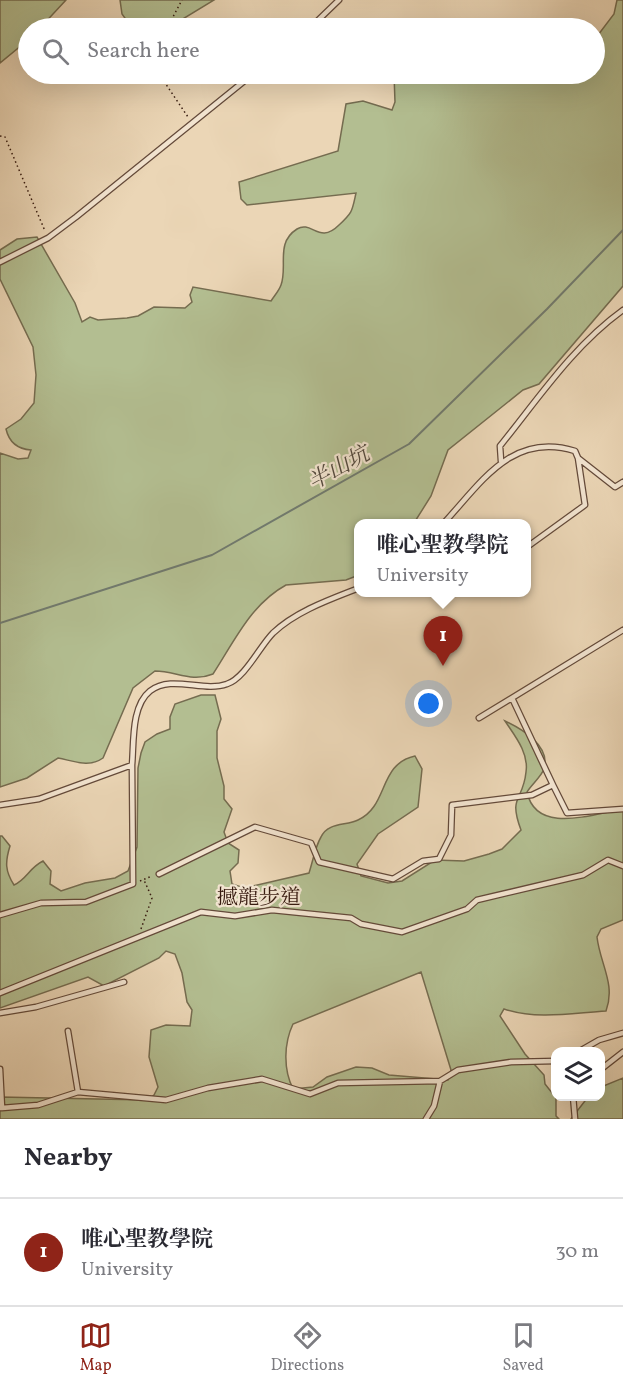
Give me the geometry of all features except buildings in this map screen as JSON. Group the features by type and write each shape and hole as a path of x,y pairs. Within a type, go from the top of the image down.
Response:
{"lane":[{"path":"320,18 339,0"},
{"path":"0,262 48,238 240,84"},
{"path":"501,461 500,446 551,381 597,329 623,310"},
{"path":"448,519 501,461 529,447 557,445 575,451 585,505 531,543"},
{"path":"578,458 615,487 623,482"},
{"path":"0,915 41,903 86,902 133,884 132,765 135,724 141,700 152,689 175,683 202,686 228,684 245,669 274,632 313,607 354,590"},
{"path":"479,718 623,630"},
{"path":"512,698 567,813 623,809"},
{"path":"0,805 39,799 132,765"},
{"path":"159,874 255,826 311,843 320,862 393,879 423,861 439,859 450,835 452,805 532,795 553,785"},
{"name":"撼龍步道","path":"0,993 201,912 235,916 272,910 351,918 361,924 402,932 467,909 477,900 583,875 608,860 623,866"},
{"path":"0,1013 36,1007 124,982"},
{"path":"69,1031 78,1092"},
{"path":"587,1047 599,1040 623,1033"},
{"path":"605,1066 623,1052"},
{"path":"0,1069 1,1108 38,1105 78,1092 166,1100 208,1088 262,1079 310,1094 338,1083 440,1081 458,1070 512,1062 551,1061"},
{"path":"426,1119 434,1106 440,1081"},
{"path":"573,1101 575,1119"}],"path":[{"path":"172,18 182,0"},
{"path":"166,84 191,123"},
{"path":"0,136 5,137 48,238"},
{"path":"133,884 159,874"},
{"path":"138,938 152,898 144,879"}],"green space":[{"path":"0,0 66,0 49,18 18,18 18,48 0,63"},
{"path":"120,0 214,0 184,18 125,18"},
{"path":"617,0 623,0 623,286 539,384 523,390 448,450 431,496 417,519 354,519 354,577 346,580 286,585 263,602 253,613 213,674 191,677 155,671 133,688 103,758 87,763 58,758 27,778 0,787 0,453 18,459 28,458 31,450 14,444 6,429 21,419 34,403 36,375 33,347 0,279 0,250 17,239 37,237 75,303 82,322 90,317 98,320 138,316 154,307 185,308 192,302 190,295 193,287 271,301 281,285 284,248 290,235 302,227 321,233 332,231 344,221 353,208 356,193 247,205 241,199 239,182 338,151 346,104 363,101 392,110 395,102 394,84 605,84 605,26 614,14"},
{"path":"201,695 215,695 221,719 217,731 217,758 224,786 224,799 232,809 224,832 228,843 239,850 238,863 230,871 232,884 244,888 309,873 317,845 324,832 368,814 395,767 403,760 415,756 422,769 418,807 378,834 357,864 361,876 388,883 402,881 435,860 464,861 502,849 521,830 517,819 516,804 526,772 525,758 520,745 505,721 534,739 543,753 544,769 527,792 532,805 541,814 553,818 567,818 623,809 623,920 601,929 597,937 608,983 609,1001 606,1011 542,1015 504,1009 500,1016 525,1054 544,1075 545,1084 551,1092 551,1101 556,1101 556,1116 559,1119 0,1119 0,1097 147,1100 154,1095 158,1087 149,1057 151,1030 166,1025 190,1026 192,1010 187,1002 182,973 175,954 166,951 159,958 104,986 88,977 0,1008 0,836 10,846 7,866 14,885 43,861 51,871 50,884 61,891 85,883 115,878 128,871 137,847 138,768 141,753 145,742 170,729 170,717 175,704","holes":["421,972 451,1070 448,1080 389,1075 372,1068 356,1067 327,1077 313,1087 293,1089 286,1065 286,1048 290,1031 293,1024"]},
{"path":"623,1078 623,1119 571,1119 585,1101 605,1101 605,1085"}],"waterway":[{"name":"半山坑","path":"0,623 212,555 409,444 547,309 623,230"}],"place":[{"name":"唯心聖教學院","path":"443,666"}]}
